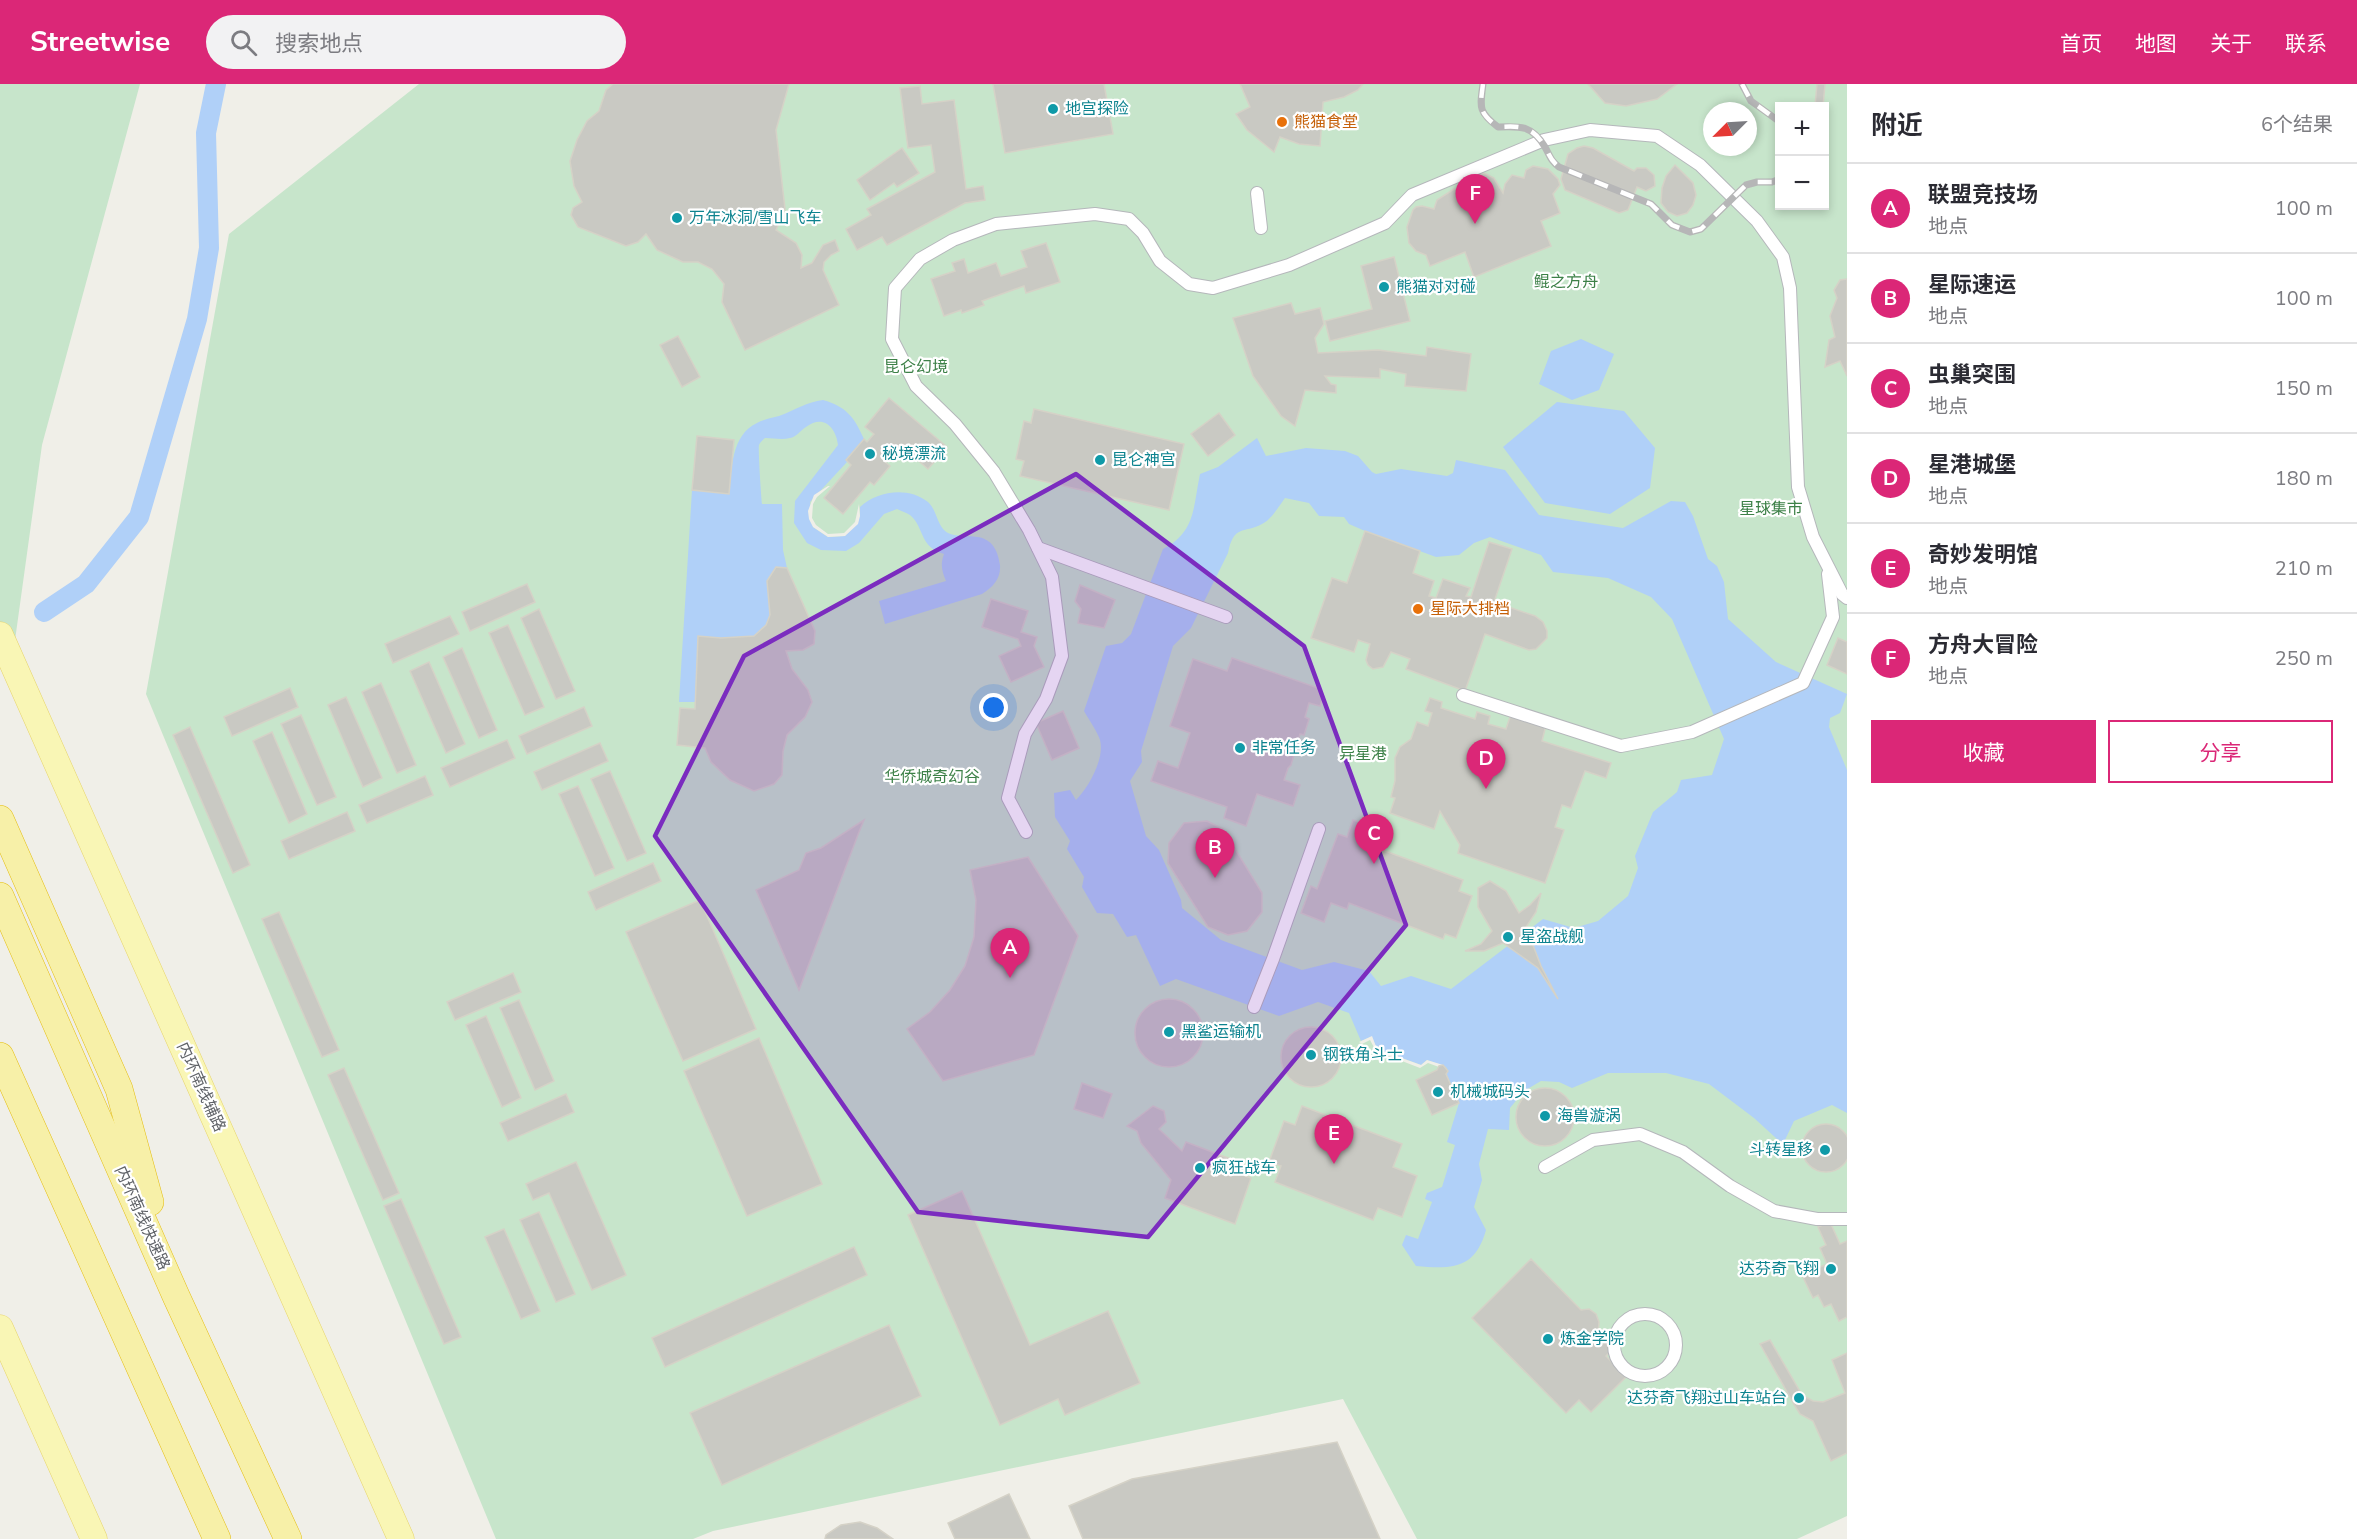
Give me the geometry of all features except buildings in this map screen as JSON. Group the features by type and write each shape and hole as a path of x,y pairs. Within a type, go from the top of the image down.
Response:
{"highway":[{"path":"0,819 119,1089 176,1296"},
{"name":"内环南线快速路","path":"0,896 176,1296 288,1539"},
{"path":"0,1056 217,1539"}],"main road":[{"name":"内环南线辅路","path":"0,635 401,1539"},
{"path":"0,1328 94,1539"}],"street":[{"path":"1026,832 1008,798 1025,734 1046,699 1062,656 1052,577 994,472 955,424 916,386 892,339 895,288 920,259 953,240 996,224 1095,214 1129,219 1143,233 1160,261 1189,284 1214,288 1289,265 1385,223 1412,195 1544,140 1590,130 1657,136 1700,165 1757,221 1783,257 1790,288 1798,487 1813,537 1842,594 1847,598"},
{"path":"1257,193 1261,228"},
{"path":"1038,548 1226,617"},
{"path":"1463,695 1621,746 1692,732 1803,683 1833,617 1827,565"},
{"path":"1254,1007 1319,829"},
{"path":"1545,1167 1593,1140 1640,1134 1683,1152 1730,1186 1774,1210 1817,1219 1847,1220"},
{"path":"1641,1314 1652,1315 1662,1319 1670,1327 1675,1336 1676,1347 1669,1366 1651,1376 1641,1376 1623,1368 1617,1359 1614,1339 1624,1322 1641,1314"}],"highlighted area":[{"path":"1076,474 1304,646 1406,925 1148,1237 918,1212 655,836 744,656"}],"green space":[{"path":"0,84 140,84 42,445 12,662 0,668"},
{"name":"华侨城奇幻谷","path":"419,84 1847,84 1847,1516 1797,1539 1417,1539 1343,1399 713,1531 693,1539 496,1539 146,694 229,234"}],"water":[{"path":"1581,339 1614,354 1599,390 1572,400 1539,384 1551,351"},
{"path":"823,400 838,406 849,414 864,439 846,460 847,462 810,502 813,527 828,537 845,536 860,516 860,507 867,502 893,492 911,494 931,505 940,524 950,534 975,537 991,543 1000,565 998,578 982,594 885,624 879,601 946,581 942,568 944,554 930,547 910,515 897,509 884,514 859,543 846,551 821,550 807,543 794,523 795,501 838,445 835,433 828,424 818,422 812,423 792,437 765,438 759,445 762,504 782,504 783,550 787,568 776,567 767,581 770,615 766,625 754,636 721,638 698,636 695,702 679,702 692,490 729,493 734,454 748,428 762,420"},
{"path":"1557,402 1624,411 1655,448 1650,488 1610,514 1545,503 1503,447"},
{"path":"1257,438 1266,456 1306,448 1345,451 1358,456 1376,474 1401,469 1447,476 1453,473 1456,460 1505,470 1539,515 1623,528 1671,501 1685,502 1693,516 1708,559 1717,566 1724,582 1728,619 1776,662 1847,694 1840,713 1830,718 1829,727 1847,770 1847,1113 1832,1105 1794,1121 1784,1142 1777,1139 1754,1118 1709,1084 1666,1073 1608,1073 1572,1088 1559,1082 1541,1081 1524,1091 1510,1108 1509,1130 1488,1129 1479,1164 1482,1180 1474,1207 1486,1230 1475,1253 1468,1260 1451,1266 1416,1266 1402,1245 1406,1235 1418,1239 1432,1202 1425,1199 1427,1193 1442,1187 1455,1145 1447,1142 1459,1103 1446,1074 1448,1071 1446,1067 1427,1060 1421,1065 1377,1049 1371,1037 1361,1041 1349,1013 1318,1002 1279,1016 1176,979 1160,986 1136,935 1127,937 1113,914 1097,913 1082,887 1084,877 1067,849 1070,841 1055,817 1054,793 1070,790 1076,800 1086,788 1098,764 1100,740 1084,711 1106,646 1122,643 1131,634 1163,549 1182,535 1191,518 1200,474 1218,467","holes":["1285,498 1309,503 1319,516 1344,517 1349,524 1365,531 1436,557 1459,555 1474,543 1490,537 1541,555 1553,572 1608,578 1651,597 1672,619 1724,739 1712,775 1681,780 1677,792 1653,812 1635,856 1638,868 1628,896 1598,921 1574,928 1543,919 1451,989 1411,976 1381,986 1369,971 1334,962 1302,970 1221,940 1182,908 1181,900 1159,850 1146,836 1130,781 1142,762 1141,751 1173,646 1191,628 1228,553 1233,538 1240,531 1265,522"]}],"pier":[{"path":"830,486 817,497 813,504 812,518 816,525 828,534 844,533 855,522 859,504 858,524 845,536 828,537 813,527 809,519 808,511 814,495"},
{"path":"1372,1036 1377,1049 1421,1065 1427,1060 1443,1065 1439,1067 1428,1063 1420,1068 1376,1051 1370,1040 1362,1044 1359,1042"}],"waterway":[{"path":"44,612 86,584 139,517 197,319 209,248 206,133 216,84"}],"railway":[{"path":"1483,84 1482,108 1487,117 1498,127 1525,128 1535,134 1559,167 1651,204 1672,225 1690,232 1701,229 1746,185 1775,181"},
{"path":"1742,84 1751,101 1775,118"}],"place":[{"name":"地宫探险","path":"1053,109"},
{"name":"熊猫食堂","path":"1282,122"},
{"name":"万年冰洞/雪山飞车","path":"677,218"},
{"name":"方舟大冒险","path":"1475,224"},
{"name":"熊猫对对碰","path":"1384,287"},
{"name":"秘境漂流","path":"870,454"},
{"name":"昆仑神宫","path":"1100,460"},
{"name":"星际大排档","path":"1418,609"},
{"name":"非常任务","path":"1240,748"},
{"name":"星港城堡","path":"1486,789"},
{"name":"虫巢突围","path":"1374,864"},
{"name":"星际速运","path":"1215,878"},
{"name":"星盗战舰","path":"1508,937"},
{"name":"联盟竞技场","path":"1010,978"},
{"name":"黑鲨运输机","path":"1169,1032"},
{"name":"钢铁角斗士","path":"1311,1055"},
{"name":"机械城码头","path":"1438,1092"},
{"name":"海兽漩涡","path":"1545,1116"},
{"name":"斗转星移","path":"1825,1150"},
{"name":"奇妙发明馆","path":"1334,1164"},
{"name":"疯狂战车","path":"1200,1168"},
{"name":"达芬奇飞翔","path":"1831,1269"},
{"name":"炼金学院","path":"1548,1339"},
{"name":"达芬奇飞翔过山车站台","path":"1799,1398"}],"park label":[{"name":"鲲之方舟","path":"1566,282"},
{"name":"昆仑幻境","path":"916,367"},
{"name":"星球集市","path":"1771,509"},
{"name":"异星港","path":"1363,754"}]}
